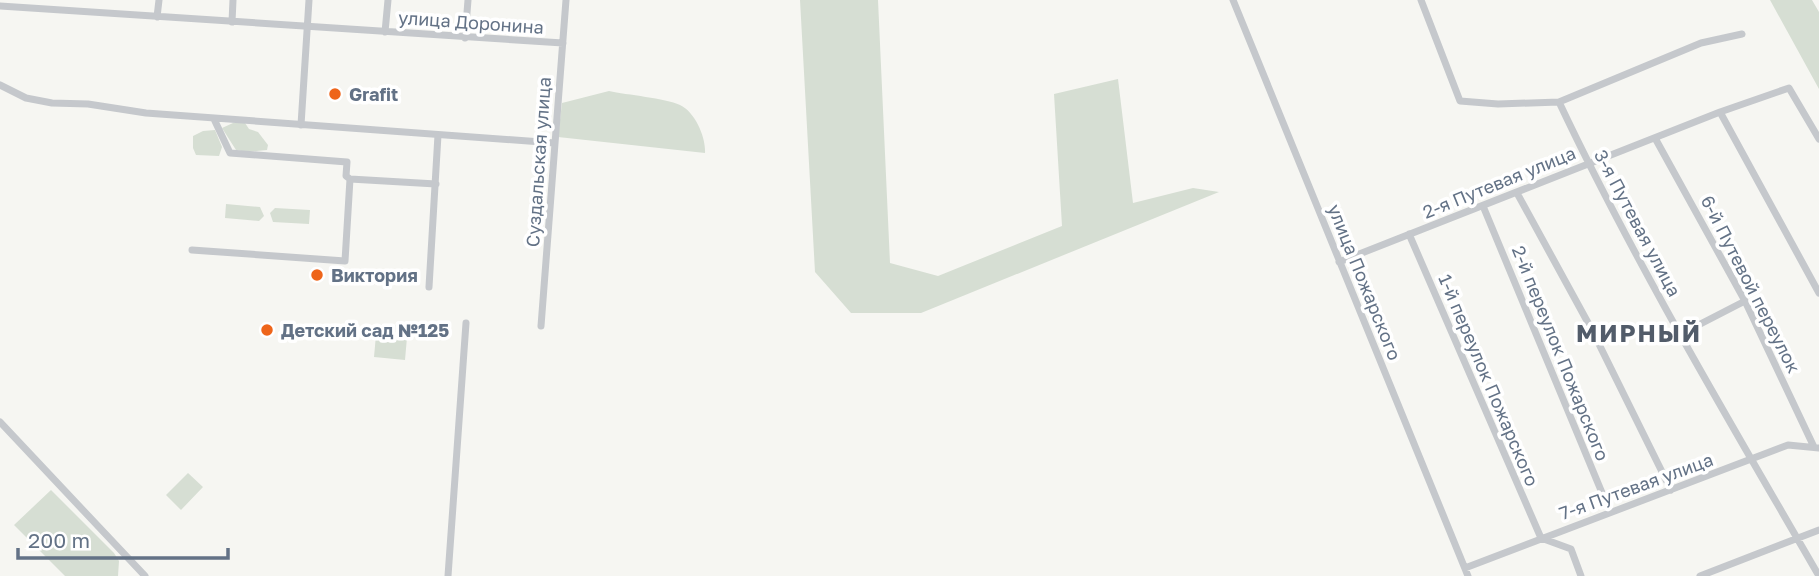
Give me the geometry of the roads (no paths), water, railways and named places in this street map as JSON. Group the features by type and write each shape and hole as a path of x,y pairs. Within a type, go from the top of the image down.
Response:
{"street":[{"path":"81,11 82,0"},
{"path":"157,17 159,0"},
{"path":"232,22 233,0"},
{"path":"300,125 309,0"},
{"path":"385,32 388,0"},
{"path":"465,38 468,0"},
{"name":"Суздальская улица","path":"541,326 566,0"},
{"name":"улица Пожарского","path":"1233,0 1466,572"},
{"path":"1421,0 1460,101 1498,104 1559,102 1700,43 1742,34"},
{"name":"улица Доронина","path":"0,6 10,3 157,17 563,43"},
{"path":"0,85 26,98 52,103 88,104 146,113 555,143"},
{"name":"2-я Путевая улица","path":"1339,262 1720,112 1789,88 1819,139"},
{"name":"3-я Путевая улица","path":"1559,102 1588,164 1679,335 1754,459 1819,576"},
{"path":"1720,112 1819,293"},
{"path":"214,119 230,153 347,162 346,176 350,179 436,184"},
{"path":"429,287 438,135"},
{"name":"6-й Путевой переулок","path":"1655,138 1745,301 1816,448"},
{"path":"192,250 345,261 350,179"},
{"path":"1517,193 1592,330 1671,491"},
{"name":"2-й переулок Пожарского","path":"1483,206 1610,512"},
{"name":"1-й переулок Пожарского","path":"1409,234 1541,538"},
{"path":"1679,335 1745,301"},
{"path":"447,576 466,323"},
{"path":"0,422 145,576"},
{"name":"7-я Путевая улица","path":"1466,572 1541,538 1671,491 1788,444 1816,448"},
{"path":"1700,576 1819,530"},
{"path":"1541,538 1571,549 1581,576"}],"place":[{"name":"Grafit","path":"335,94"},
{"name":"Виктория","path":"317,275"},
{"name":"Детский сад №125","path":"267,330"}],"district":[{"name":"МИРНЫЙ","path":"1639,332"}]}
